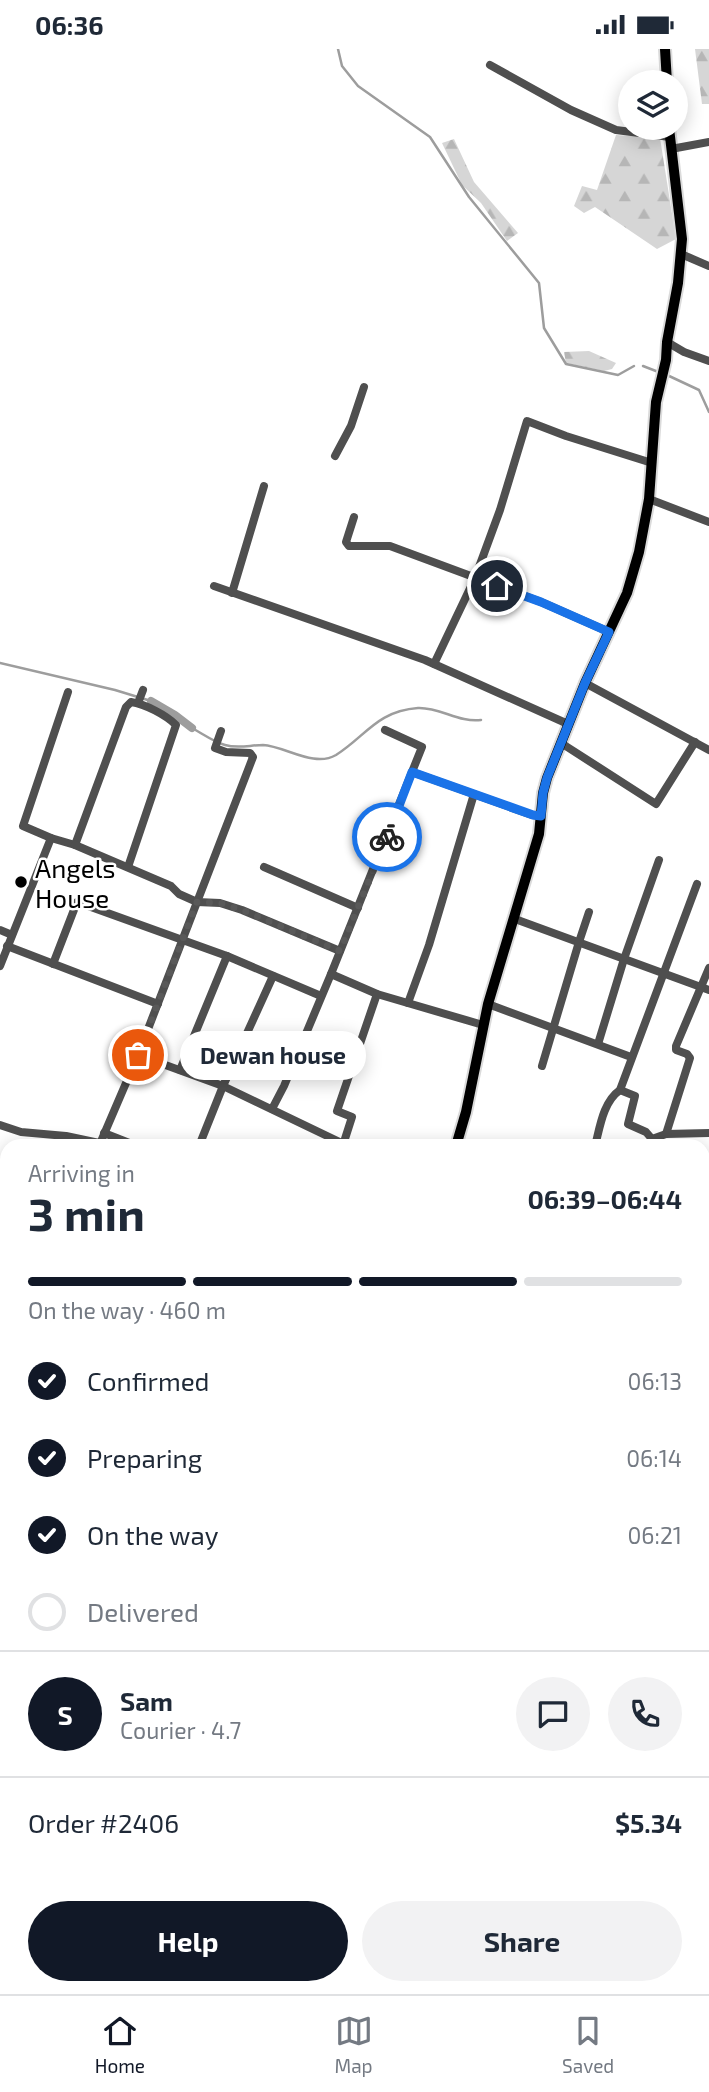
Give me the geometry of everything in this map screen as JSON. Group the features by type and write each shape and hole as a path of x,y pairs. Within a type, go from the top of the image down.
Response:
{"main road":[{"path":"665,49 666,70"},
{"path":"458,1139 488,1004 539,834 543,793 585,683 633,577 649,499 654,423 681,254 682,239 670,140"}],"street":[{"path":"489,65 572,110 618,130"},
{"path":"671,149 709,142"},
{"path":"681,254 709,266"},
{"path":"667,342 684,352 709,361"},
{"path":"335,456 351,426 363,387"},
{"path":"434,664 475,578 500,510 527,421 652,463"},
{"path":"232,593 264,486"},
{"path":"649,499 709,522"},
{"path":"354,517 346,542 349,546 390,546 541,602 609,632"},
{"path":"214,586 434,664 568,725"},
{"path":"585,683 709,750"},
{"path":"138,703 143,690"},
{"path":"68,692 23,826 128,867 171,886 179,894 197,902 220,903 242,910 340,951"},
{"path":"75,845 126,707 131,702 138,703 176,725 128,867"},
{"path":"272,1109 331,974 422,747 385,730"},
{"path":"102,1139 158,1005 253,757 250,753 226,752 215,748 221,731"},
{"path":"561,743 656,804 695,742"},
{"path":"412,772 541,816"},
{"path":"408,1003 429,945 474,794"},
{"path":"0,966 51,838"},
{"path":"598,1044 659,860"},
{"path":"264,867 358,908"},
{"path":"596,1139 607,1105 612,1095 620,1090 696,884"},
{"path":"53,964 77,902 227,956 321,996"},
{"path":"542,1066 589,912"},
{"path":"514,919 705,989"},
{"path":"0,930 12,935"},
{"path":"7,946 158,1005"},
{"path":"180,1070 227,956"},
{"path":"666,1134 690,1058 676,1050 676,1046 705,989 709,968"},
{"path":"331,974 377,994 483,1024"},
{"path":"202,1139 272,976"},
{"path":"347,1139 352,1117 337,1111 377,994"},
{"path":"488,1004 631,1057"},
{"path":"138,1055 223,1086 334,1139"},
{"path":"620,1090 635,1097 628,1124 646,1132 649,1139"},
{"path":"0,1125 21,1132 77,1139"},
{"path":"104,1133 119,1139"},
{"path":"657,1139 666,1134 709,1133"}],"green space":[{"path":"695,49 709,49 709,104 702,104"},
{"path":"616,135 618,140 660,140 676,239 657,249 595,207 584,213 574,206 582,186 597,190"},
{"path":"454,139 474,182 518,233 507,241 481,203 462,185 442,143"},
{"path":"589,351 616,363 612,369 604,371 566,363 564,352"}],"waterway":[{"path":"338,49 342,66 358,86 430,137 469,197 539,283 544,328 566,364 618,375 634,366"},
{"path":"643,366 661,373"},
{"path":"667,375 699,390 709,412"},
{"path":"0,663 151,701"},
{"path":"151,701 192,728"},
{"path":"192,728 225,745 272,746 318,759 336,755 382,719 404,710 426,708 465,719 481,720"}],"way so far":[{"path":"138,1055 197,902 220,903 242,910 340,951 387,837"}],"place":[{"name":"Angels House","path":"21,882"},
{"name":"Dewan house","path":"138,1055"}],"route":[{"path":"387,837 412,772 541,816 547,778 585,683 609,632 497,586"}]}
